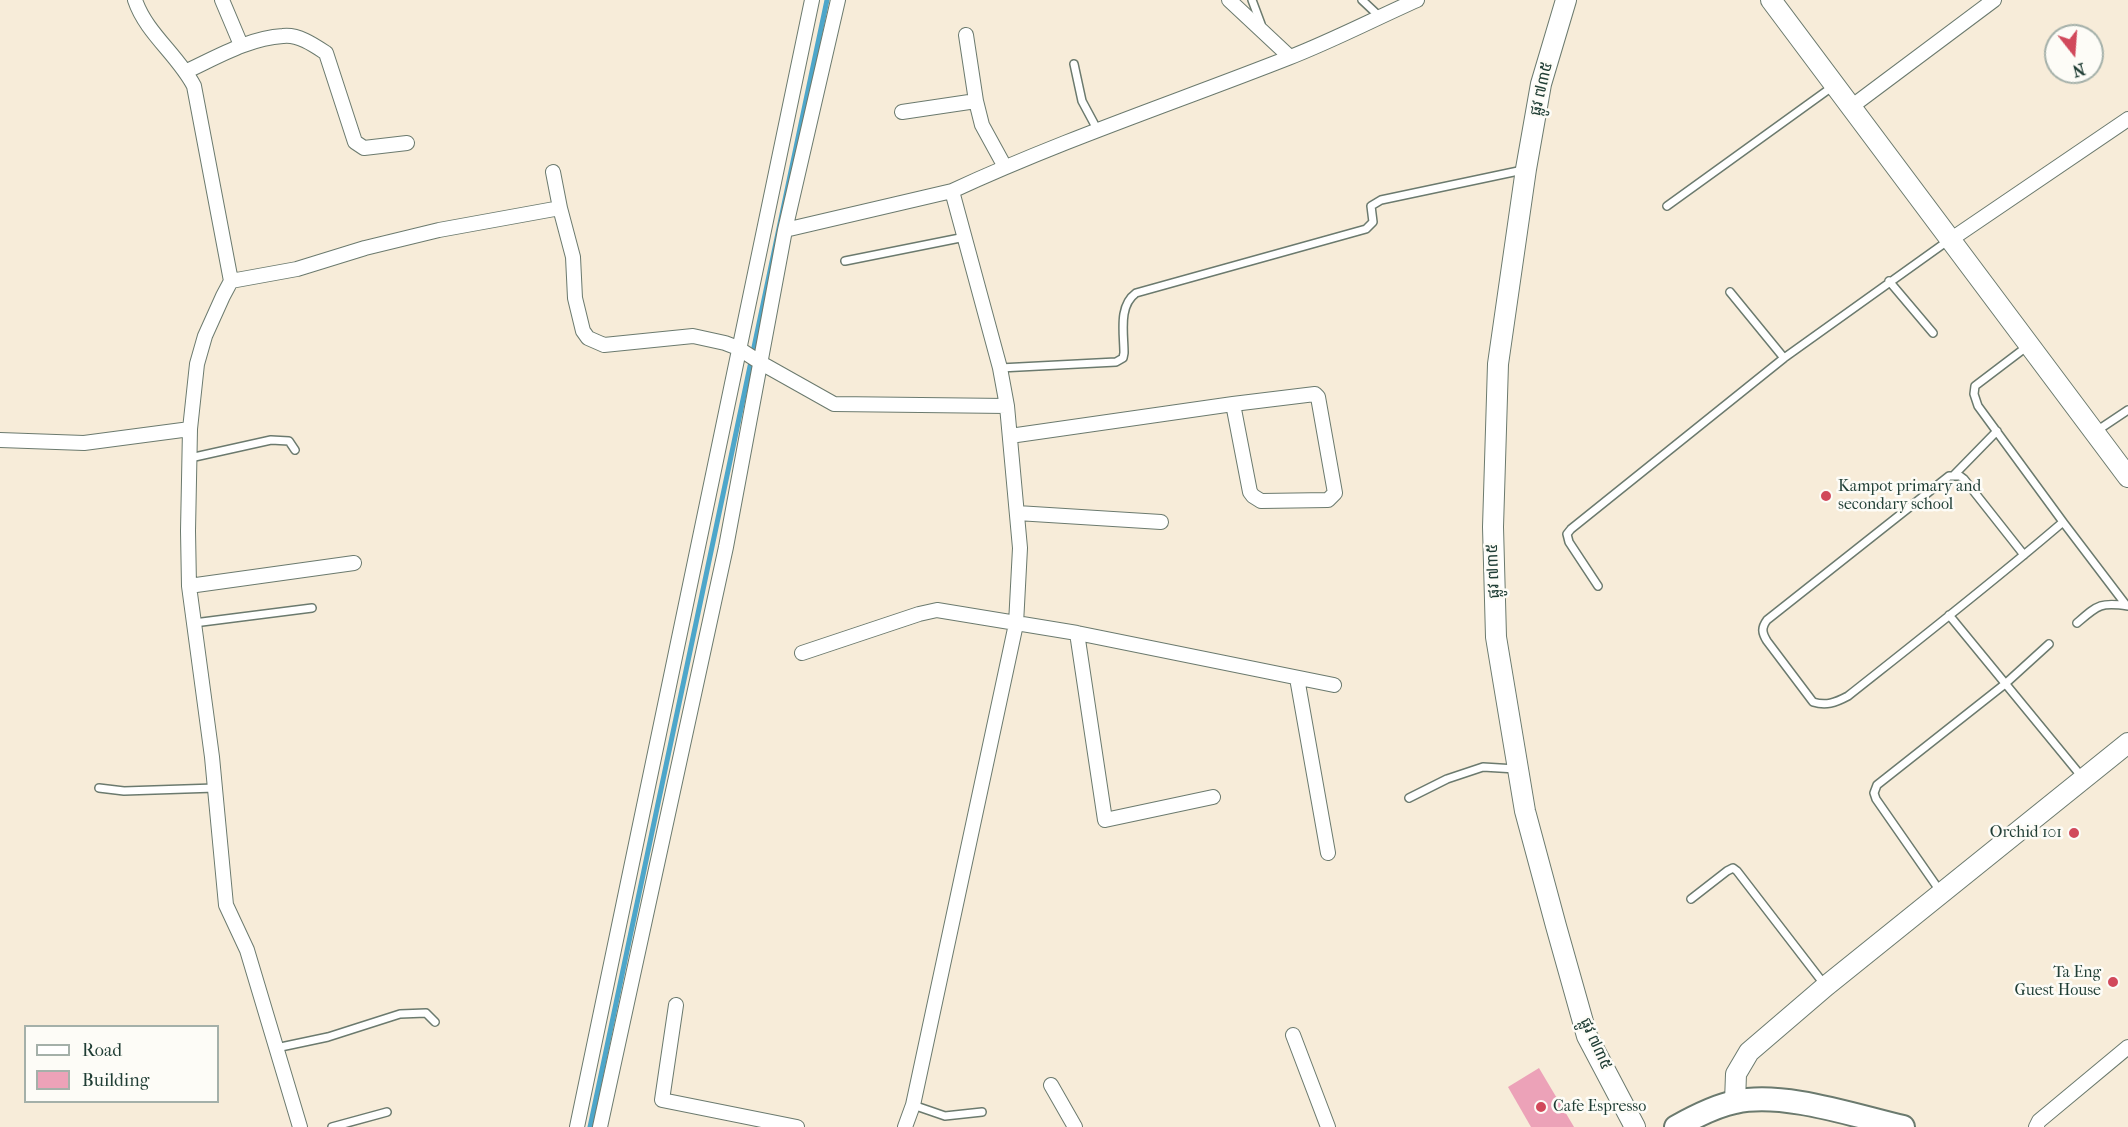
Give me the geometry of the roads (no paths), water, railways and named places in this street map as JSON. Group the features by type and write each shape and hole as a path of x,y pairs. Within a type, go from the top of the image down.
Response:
{"main road":[{"path":"1676,1127 1700,1114 1735,1101 1786,1100 1849,1118 1903,1127"}],"street":[{"path":"135,0 138,9 187,72 194,86 231,281 203,345 198,364 190,429 189,586 215,788 226,904 247,950 300,1127"},
{"path":"222,0 241,45"},
{"path":"577,1127 812,0"},
{"path":"600,1127 726,547 785,230 838,0"},
{"path":"1228,0 1290,57"},
{"path":"785,230 952,191 1097,129 1290,57 1417,0"},
{"name":"ផ្លូវ ៧៣៥","path":"1566,0 1541,84 1526,169 1498,364 1493,527 1496,637 1525,811 1587,1036 1635,1127"},
{"path":"1771,0 2128,477"},
{"path":"1851,107 1994,0"},
{"path":"187,72 241,45 285,35 303,39 326,53 355,142 364,148 407,143"},
{"path":"966,35 982,125 1005,167"},
{"path":"902,112 976,101"},
{"path":"1950,240 2128,119"},
{"path":"553,172 573,257 575,298 583,331 588,338 604,345 693,336 725,343 738,348 834,404 1007,406"},
{"path":"905,1127 913,1105 1016,624 1020,548 1007,406 1000,368 952,191"},
{"path":"231,281 297,269 365,248 439,230 560,208"},
{"path":"1010,435 1233,404 1309,394 1317,397 1335,493 1331,498 1328,501 1261,501 1253,496 1250,492 1233,404"},
{"path":"0,440 84,444 190,429"},
{"path":"1017,513 1161,522"},
{"path":"189,586 354,563"},
{"path":"802,653 937,610 1077,633 1334,685"},
{"path":"1077,633 1105,820 1213,797"},
{"path":"1297,678 1329,853"},
{"path":"1735,1101 1736,1074 1749,1052 1826,986 2128,743"},
{"path":"676,1005 662,1100 797,1127"},
{"path":"1293,1035 1328,1127"},
{"path":"2036,1127 2039,1121 2128,1047"},
{"path":"1051,1085 1075,1127"}],"lane":[{"path":"1252,0 1261,24 1258,29"},
{"path":"1362,0 1379,16"},
{"path":"1074,64 1082,101 1097,129"},
{"path":"1667,206 1834,85"},
{"path":"1000,368 1116,362 1123,358 1124,353 1124,308 1128,298 1136,293 1366,229 1373,222 1371,206 1381,200 1526,169"},
{"path":"845,261 965,237"},
{"path":"1599,586 1569,543 1567,537 1569,531 1785,358 1889,281 1950,240"},
{"path":"1889,281 1933,333"},
{"path":"1731,292 1785,358"},
{"path":"2029,345 1975,386 1974,394 1978,406 2127,605"},
{"path":"2095,433 2128,410"},
{"path":"1997,431 1954,475 1945,478 1767,620 1762,627 1762,632 1806,694 1813,702 1830,704 1848,696 2063,522"},
{"path":"190,458 272,440 289,441 295,450"},
{"path":"1954,475 1964,479 2024,555"},
{"path":"2077,622 2097,606 2127,605"},
{"path":"194,623 312,608"},
{"path":"1949,615 2084,779"},
{"path":"1941,893 1876,799 1874,793 1876,785 2005,684 2049,644"},
{"path":"1408,798 1447,779 1484,767 1518,769"},
{"path":"99,788 124,791 215,788"},
{"path":"1691,899 1733,868 1826,986"},
{"path":"276,1048 328,1037 400,1014 426,1013 435,1022"},
{"path":"913,1105 945,1116 982,1112"},
{"path":"332,1127 387,1112"}],"waterway":[{"path":"590,1127 827,0"}],"place":[{"name":"Kampot primary and secondary school","path":"1826,496"},
{"name":"Orchid 101","path":"2074,833"},
{"name":"Ta Eng Guest House","path":"2113,982"},
{"name":"Cafe Espresso","path":"1541,1107"}]}
